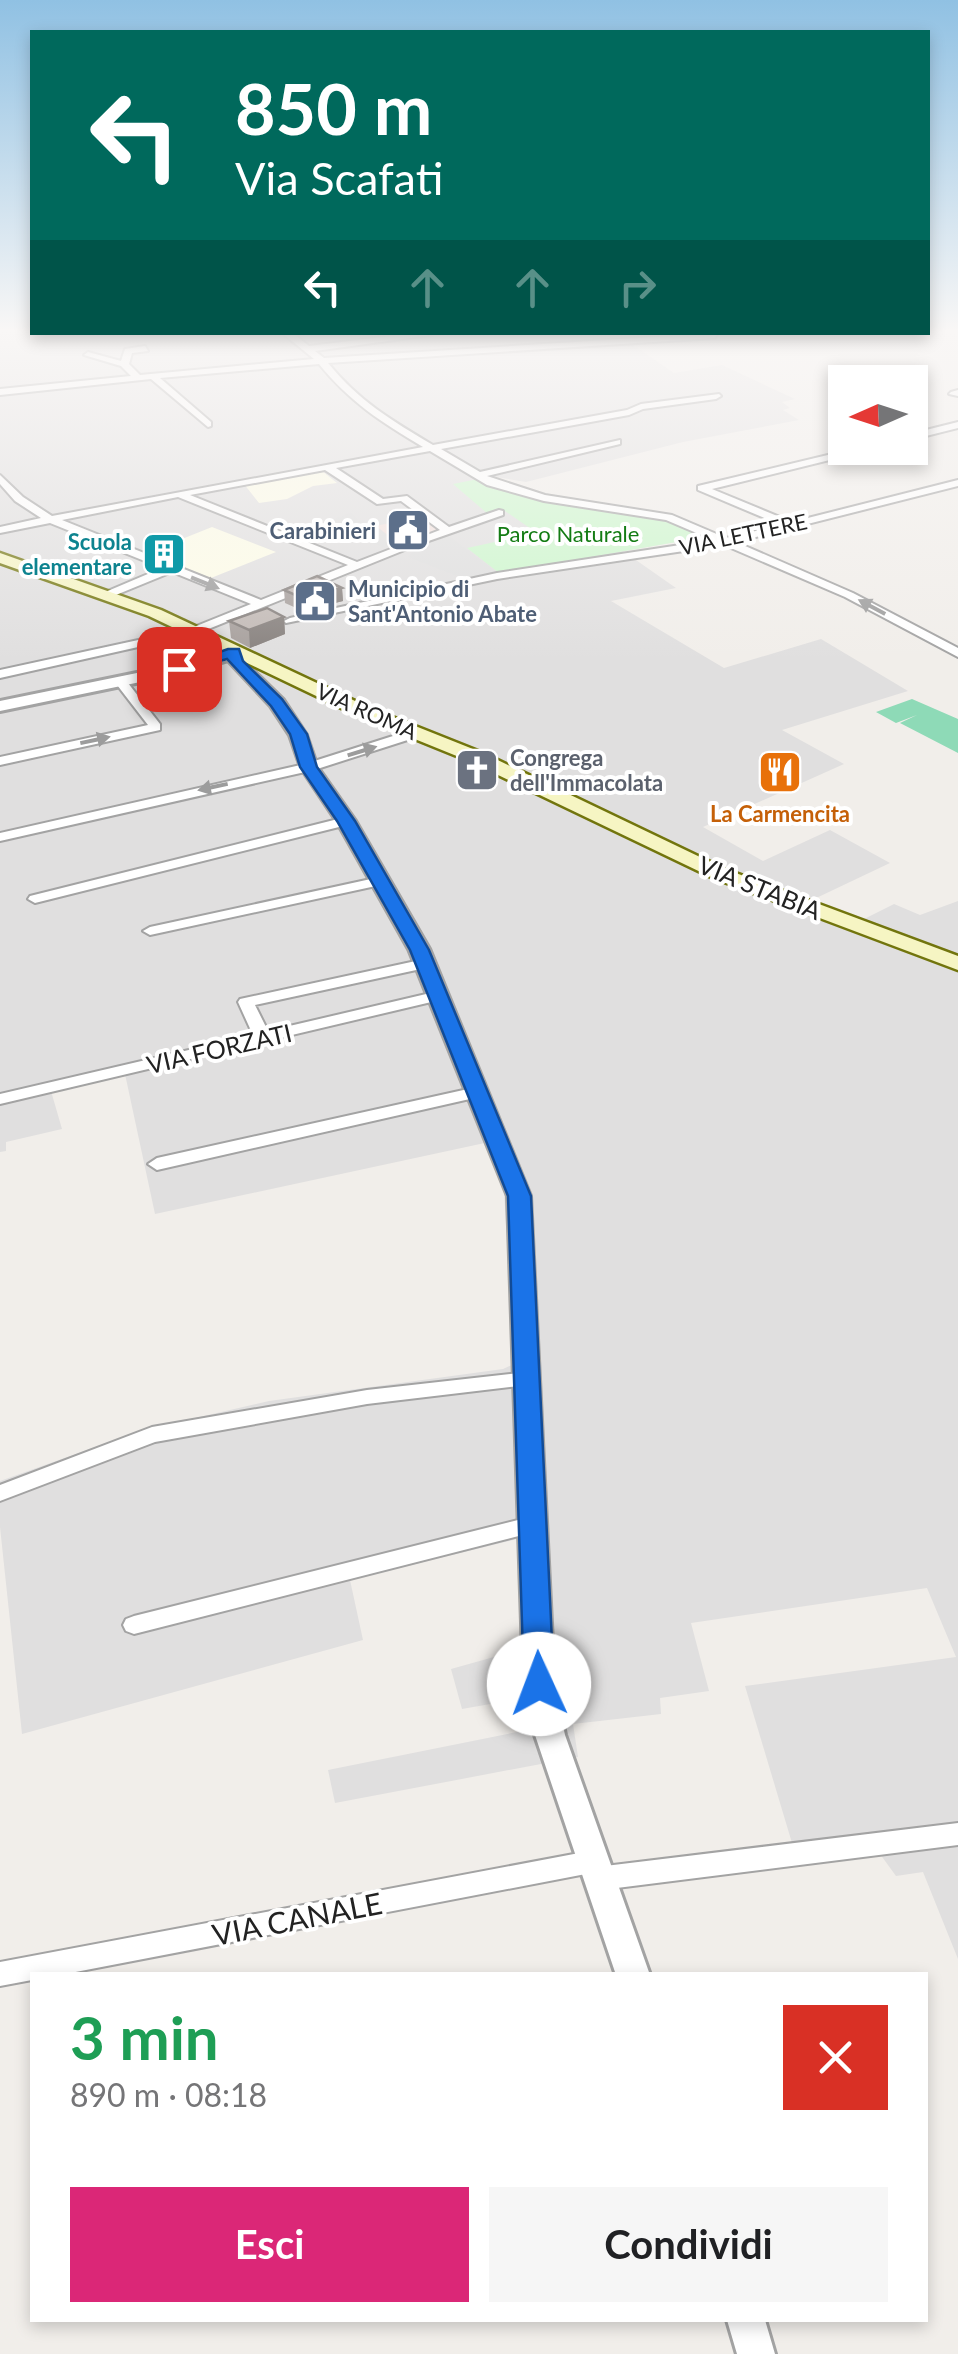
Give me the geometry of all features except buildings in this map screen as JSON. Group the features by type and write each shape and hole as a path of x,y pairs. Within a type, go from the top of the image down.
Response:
{"main road":[{"name":"VIA ROMA","path":"0,558 156,613 234,652 566,800"},
{"name":"VIA STABIA","path":"566,800 733,880 958,963"}],"street":[{"path":"419,442 491,483 544,498 668,517 849,595 958,653"},
{"path":"0,530 179,493 478,442"},
{"path":"480,475 617,442"},
{"path":"791,525 702,488 828,457"},
{"path":"330,468 381,502 403,498 446,530"},
{"path":"0,478 22,500 50,519 260,604"},
{"name":"VIA LETTERE","path":"290,621 497,576 728,541 958,483"},
{"path":"179,493 356,565"},
{"path":"0,505 22,500"},
{"path":"0,674 192,632 446,530 499,513"},
{"path":"106,595 170,568"},
{"path":"0,706 234,652 236,662 276,703 298,734 309,767 346,821 425,964 520,1196 542,1707 633,1972"},
{"path":"0,760 156,727 120,681"},
{"path":"0,837 309,767 415,733"},
{"path":"35,899 346,821"},
{"path":"150,931 380,881"},
{"path":"263,1038 246,1002 425,964"},
{"name":"VIA FORZATI","path":"0,1099 438,996"},
{"path":"157,1164 477,1092"},
{"path":"0,1492 152,1435 316,1405 528,1379"},
{"path":"134,1626 534,1524"},
{"name":"VIA CANALE","path":"0,1974 598,1870 958,1834"},
{"path":"747,2322 756,2354"}],"shaded area":[{"path":"0,442 684,442 526,482 490,476 480,479 547,500 662,519 705,537 623,551 676,588 611,601 724,668 821,639 908,691 782,730 844,764 703,827 763,861 830,830 890,863 812,900 864,919 894,904 920,915 958,901 958,1959 923,1872 896,1876 880,1854 798,1863 745,1686 956,1657 927,1588 691,1623 709,1691 660,1698 661,1714 573,1724 578,1757 335,1803 328,1770 537,1728 530,1697 462,1709 451,1669 530,1647 525,1537 350,1580 363,1640 22,1734 0,1527 0,1481 143,1430 269,1401 503,1369 514,1364 503,1173 494,1141 155,1214 125,1074 51,1091 62,1129 6,1142 6,1151 0,1152"},
{"path":"322,471 337,483 313,486 287,499 259,503 244,484"},
{"path":"350,513 367,528 378,528 399,544 387,549 324,523"},
{"name":"Carabinieri","path":"422,516 439,530 399,544 376,526"},
{"path":"212,527 276,552 211,578 147,553"},
{"path":"442,531 496,572 465,579 408,557 414,552 404,549"}],"green space":[{"name":"Parco Naturale","path":"478,479 547,500 662,519 705,537 499,573 467,548 537,533 505,511 488,514 453,484"},
{"path":"912,699 958,719 958,753 900,723 917,715 896,723 876,712"}],"place":[{"name":"Carabinieri","path":"408,530"},
{"name":"Scuola elementare","path":"164,554"},
{"name":"Municipio di Sant'Antonio Abate","path":"315,601"},
{"name":"Congrega dell'Immacolata","path":"477,770"},
{"name":"La Carmencita","path":"780,772"}],"route":[{"path":"179,669 234,652 236,662 276,703 298,734 309,767 330,803 346,821 420,950 520,1196 539,1684"}]}
